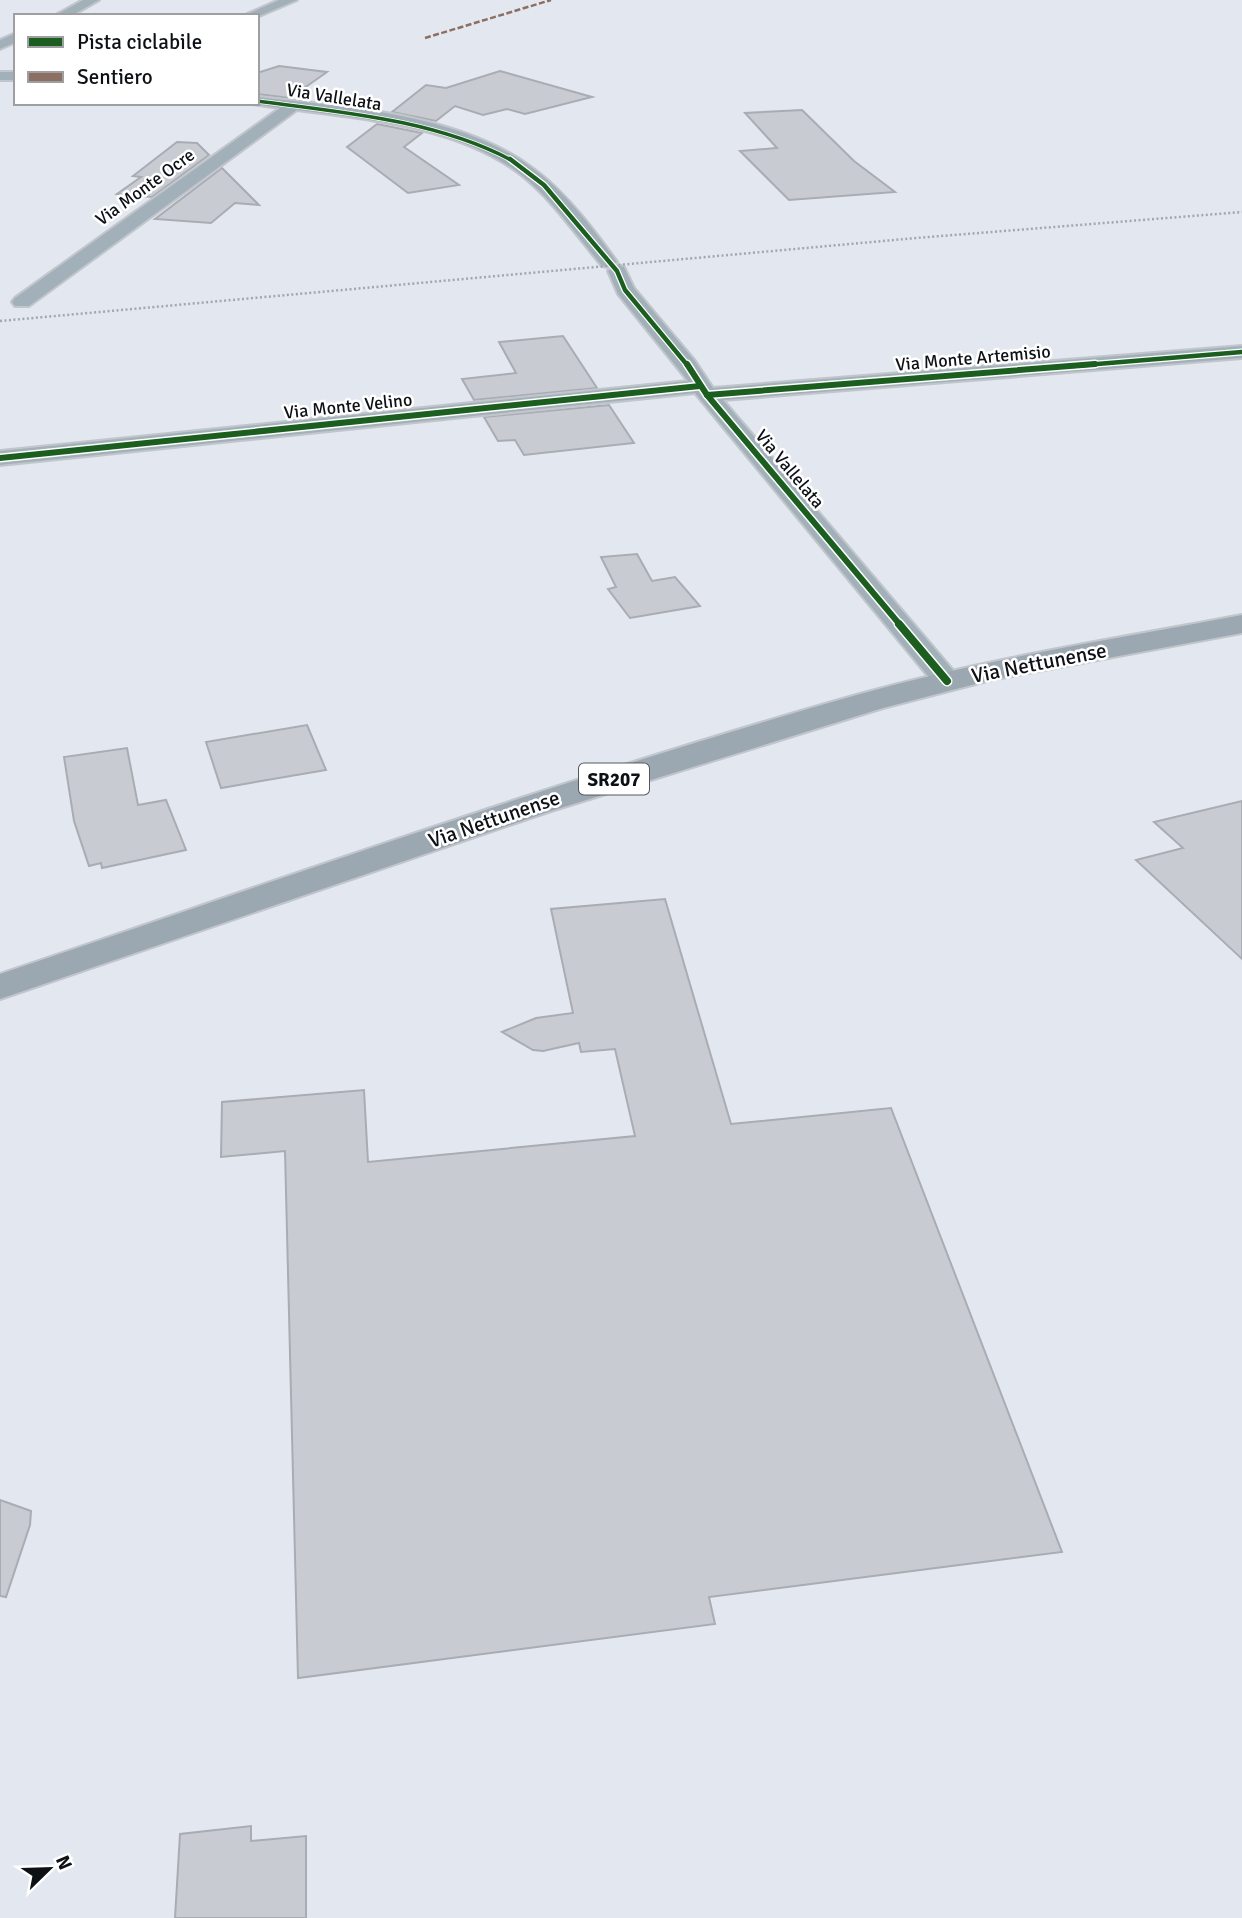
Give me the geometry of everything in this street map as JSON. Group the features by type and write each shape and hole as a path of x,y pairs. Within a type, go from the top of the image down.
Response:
{"main road":[{"name":"Via Nettunense","path":"0,987 587,788 872,701 947,681 1242,624"}],"street":[{"path":"64,14 93,0"},
{"path":"254,14 292,0"},
{"name":"Via Vallelata","path":"259,101 421,128 472,143 511,160 544,186 612,267 625,290 688,365 703,390 947,681"},
{"name":"Via Monte Ocre","path":"22,302 293,106"},
{"name":"Via Monte Artemisio","path":"703,390 1242,352"},
{"name":"Via Monte Velino","path":"0,458 703,390"}],"building":[{"path":"279,66 327,72 290,98 259,94 259,72"},
{"path":"500,71 592,97 525,114 507,109 483,115 455,106 436,121 392,112 426,85 446,88"},
{"path":"802,110 854,161 895,192 789,200 740,151 777,148 745,113"},
{"path":"377,124 422,133 404,147 459,185 408,193 347,147"},
{"path":"177,142 197,143 209,155 152,197 117,194 141,177 133,176"},
{"path":"222,168 259,205 235,203 211,223 155,219"},
{"path":"563,336 597,388 474,400 462,379 516,373 499,342"},
{"path":"609,405 634,443 524,455 515,440 498,441 484,417"},
{"path":"637,554 652,581 675,577 700,606 630,618 608,589 616,587 601,557"},
{"path":"307,725 326,770 221,788 206,742"},
{"path":"127,748 138,805 166,800 186,850 102,868 101,863 89,866 74,821 64,757"},
{"path":"1242,801 1242,959 1136,860 1183,848 1154,822"},
{"path":"665,899 731,1124 891,1108 1062,1552 709,1597 715,1624 298,1678 285,1151 221,1157 222,1102 364,1090 368,1162 635,1136 615,1049 581,1052 579,1043 543,1051 533,1050 502,1032 536,1018 573,1013 551,909"},
{"path":"0,1500 31,1511 30,1525 6,1597 0,1596"},
{"path":"251,1826 251,1841 306,1836 306,1918 175,1918 180,1834"}],"railway":[{"path":"0,321 916,238 1242,212"}],"marked path":[{"path":"425,38 551,0"}],"cycle path":[{"path":"259,101 332,111 421,128 472,143 511,160 544,185 617,271 625,290 688,365 707,395 947,681"},
{"path":"707,395 1242,352"},
{"path":"0,458 700,386"}]}
